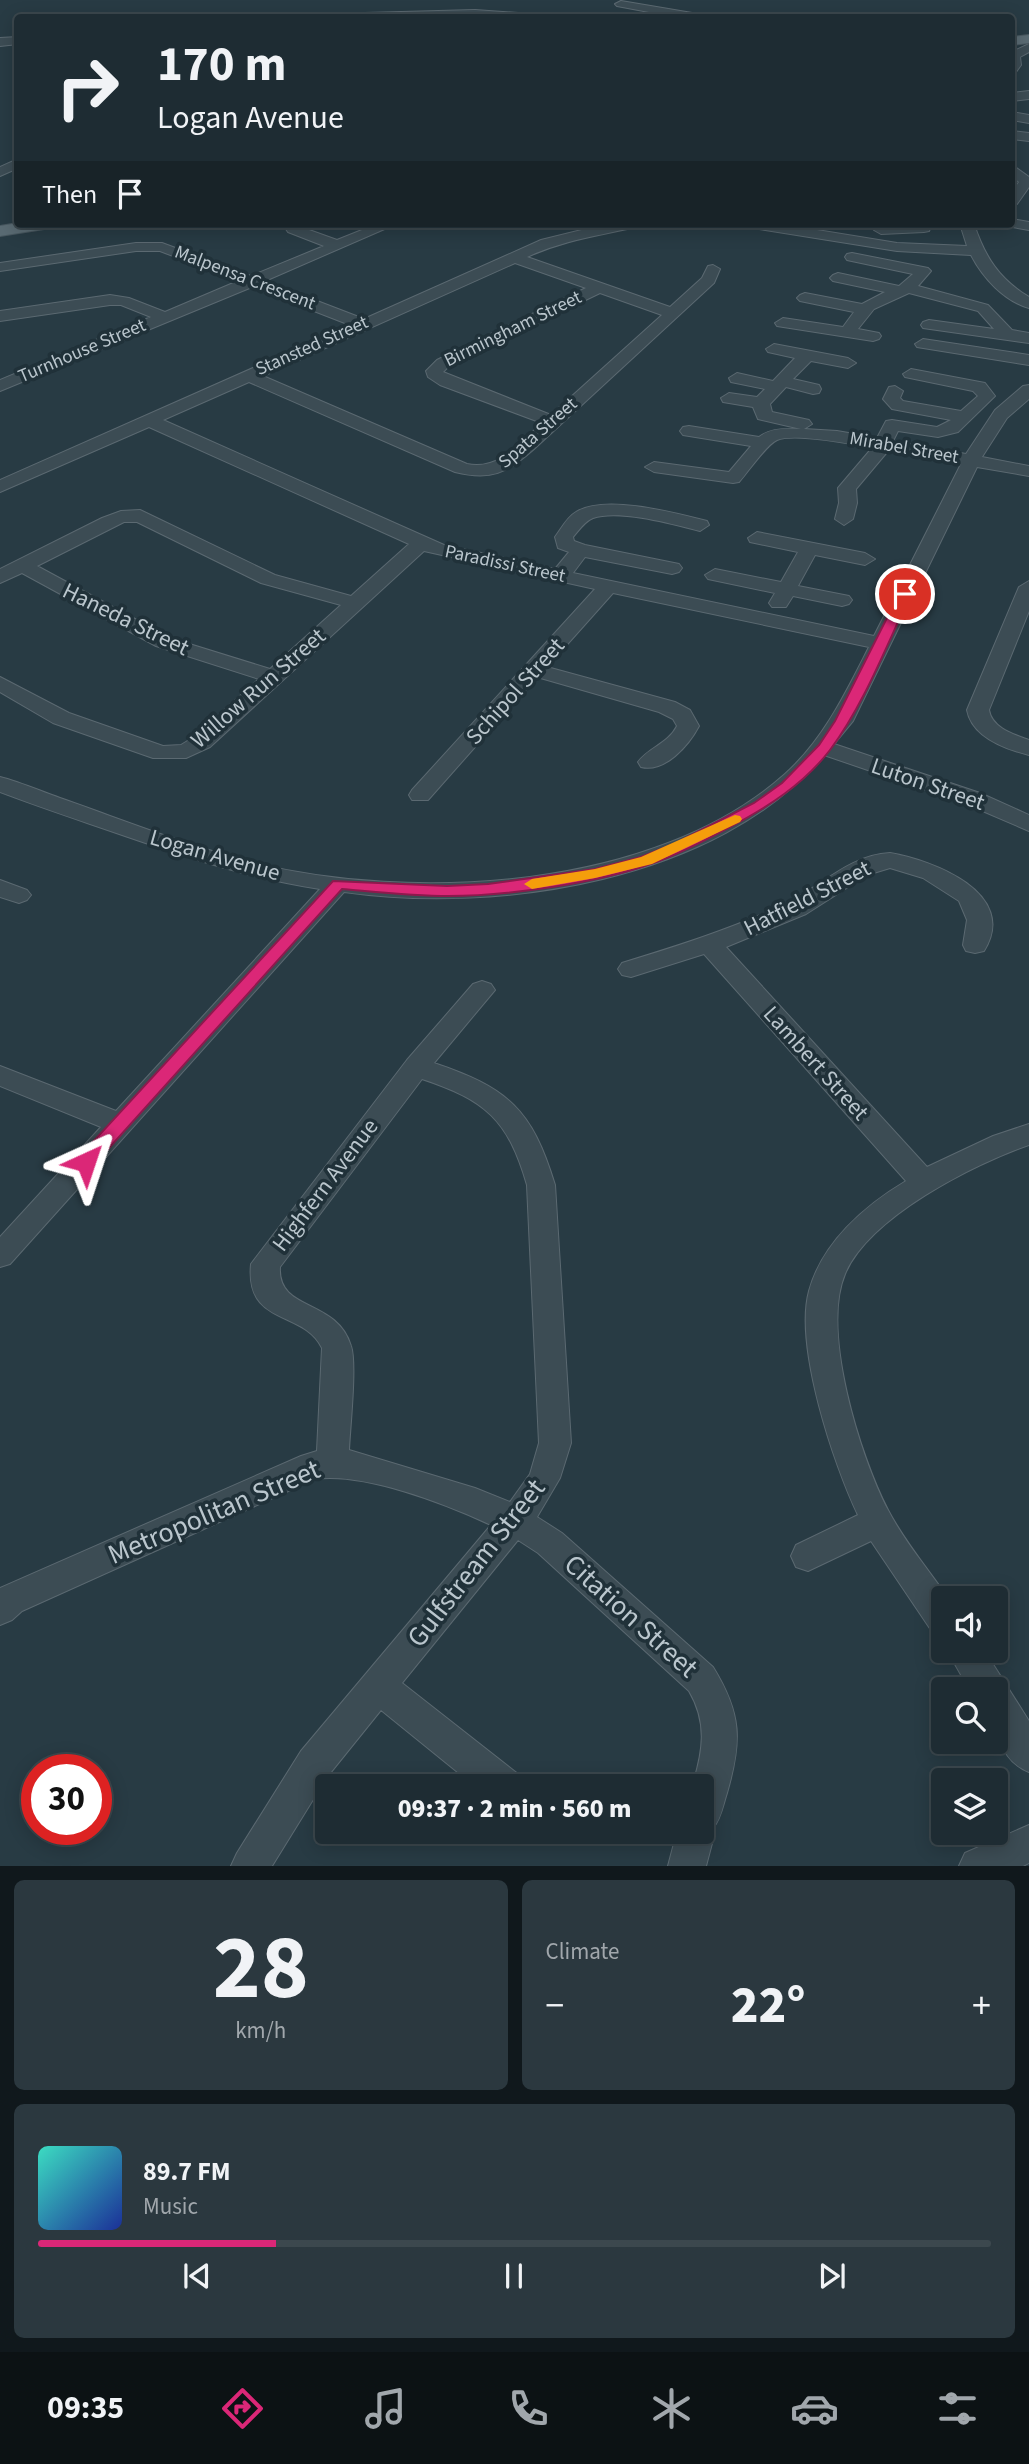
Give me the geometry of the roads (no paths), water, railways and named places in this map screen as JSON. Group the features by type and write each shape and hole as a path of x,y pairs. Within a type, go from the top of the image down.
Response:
{"street":[{"path":"501,14 515,0 519,10 533,14"},
{"path":"621,4 663,14"},
{"path":"1015,72 1026,74"},
{"path":"1015,170 1025,178 1020,193"},
{"name":"Turnhouse Street","path":"0,386 380,228"},
{"name":"Stansted Street","path":"0,487 513,257 572,235 610,228"},
{"path":"778,228 897,247 975,251"},
{"path":"881,230 921,228"},
{"path":"968,228 975,251 986,271 999,284 1027,301"},
{"path":"293,229 338,246"},
{"path":"897,247 905,230"},
{"name":"Malpensa Crescent","path":"0,267 155,246 174,249 363,324"},
{"path":"513,257 672,313"},
{"path":"848,332 864,309 906,290 926,277 919,269 852,257"},
{"name":"Spata Street","path":"248,375 461,468 480,473 503,467 709,280 713,269"},
{"path":"838,278 983,307 1027,301"},
{"name":"Birmingham Street","path":"553,421 458,386 433,372 443,363 599,287"},
{"path":"805,298 864,309"},
{"name":"Turnhouse Street","path":"0,316 110,300 124,302 164,317"},
{"path":"980,352 1003,328 983,307"},
{"path":"783,323 873,337"},
{"path":"929,325 1029,338"},
{"path":"923,344 1029,360"},
{"path":"774,349 848,363"},
{"path":"807,355 761,403 762,413 837,436"},
{"path":"844,519 848,503 847,488 870,464 892,425 942,431 954,427 985,398 983,389 911,374"},
{"path":"737,378 813,388"},
{"name":"Logan Avenue","path":"0,785 218,860 282,876 338,884 447,891 488,889 595,874 646,860 717,829 759,806 801,773 824,748 842,721 972,460 994,422 1029,390"},
{"path":"895,391 891,399 898,405 966,417"},
{"path":"729,398 761,403"},
{"name":"Paradissi Street","path":"150,421 420,544 463,557 880,643"},
{"path":"688,432 762,443"},
{"path":"654,467 729,482 762,443 777,434 837,436"},
{"name":"Mirabel Street","path":"837,436 1029,471"},
{"path":"672,568 580,550 563,541 579,519 590,512 644,514 700,524"},
{"name":"Willow Run Street","path":"0,577 121,517 139,516 268,579 355,603"},
{"path":"757,538 865,559"},
{"name":"Willow Run Street","path":"0,682 61,718 173,754 197,746 420,544"},
{"path":"769,620 809,548"},
{"path":"560,576 580,550"},
{"name":"Haneda Street","path":"23,566 163,642 273,677"},
{"path":"715,575 842,600"},
{"name":"Schipol Street","path":"420,795 608,586"},
{"path":"1029,587 978,710 978,716 997,733 1029,748"},
{"path":"535,670 667,707 682,715 688,726 685,732 669,750 649,762"},
{"name":"Luton Street","path":"824,748 972,798 1029,824"},
{"path":"801,773 871,764"},
{"name":"Hatfield Street","path":"631,969 710,945 796,909 855,873 884,860 911,864 965,893 973,902 979,917 975,945"},
{"path":"0,1256 338,884"},
{"name":"Lambert Street","path":"710,945 923,1181"},
{"name":"Highfern Avenue","path":"333,1463 337,1348 329,1332 280,1304 267,1292 263,1277 266,1264 416,1066 482,990"},
{"name":"Gulfstream Street","path":"250,1866 314,1764 545,1480 555,1443 541,1185 534,1159 521,1135 501,1108 484,1094 416,1066"},
{"path":"0,1075 120,1124"},
{"path":"931,1601 877,1522 849,1455 830,1379 822,1325 823,1293 831,1267 851,1240 923,1181 1029,1134"},
{"name":"Metropolitan Street","path":"0,1609 10,1600 312,1466 333,1463 359,1465 475,1502 513,1519"},
{"name":"Citation Street","path":"513,1519 550,1543 601,1588 682,1660 713,1696 722,1721 722,1742 713,1774"},
{"path":"808,1556 877,1522"},
{"path":"379,1686 489,1774"},
{"path":"1008,1720 1029,1754"},
{"path":"687,1866 693,1844"},
{"path":"978,1866 1029,1844"}]}
